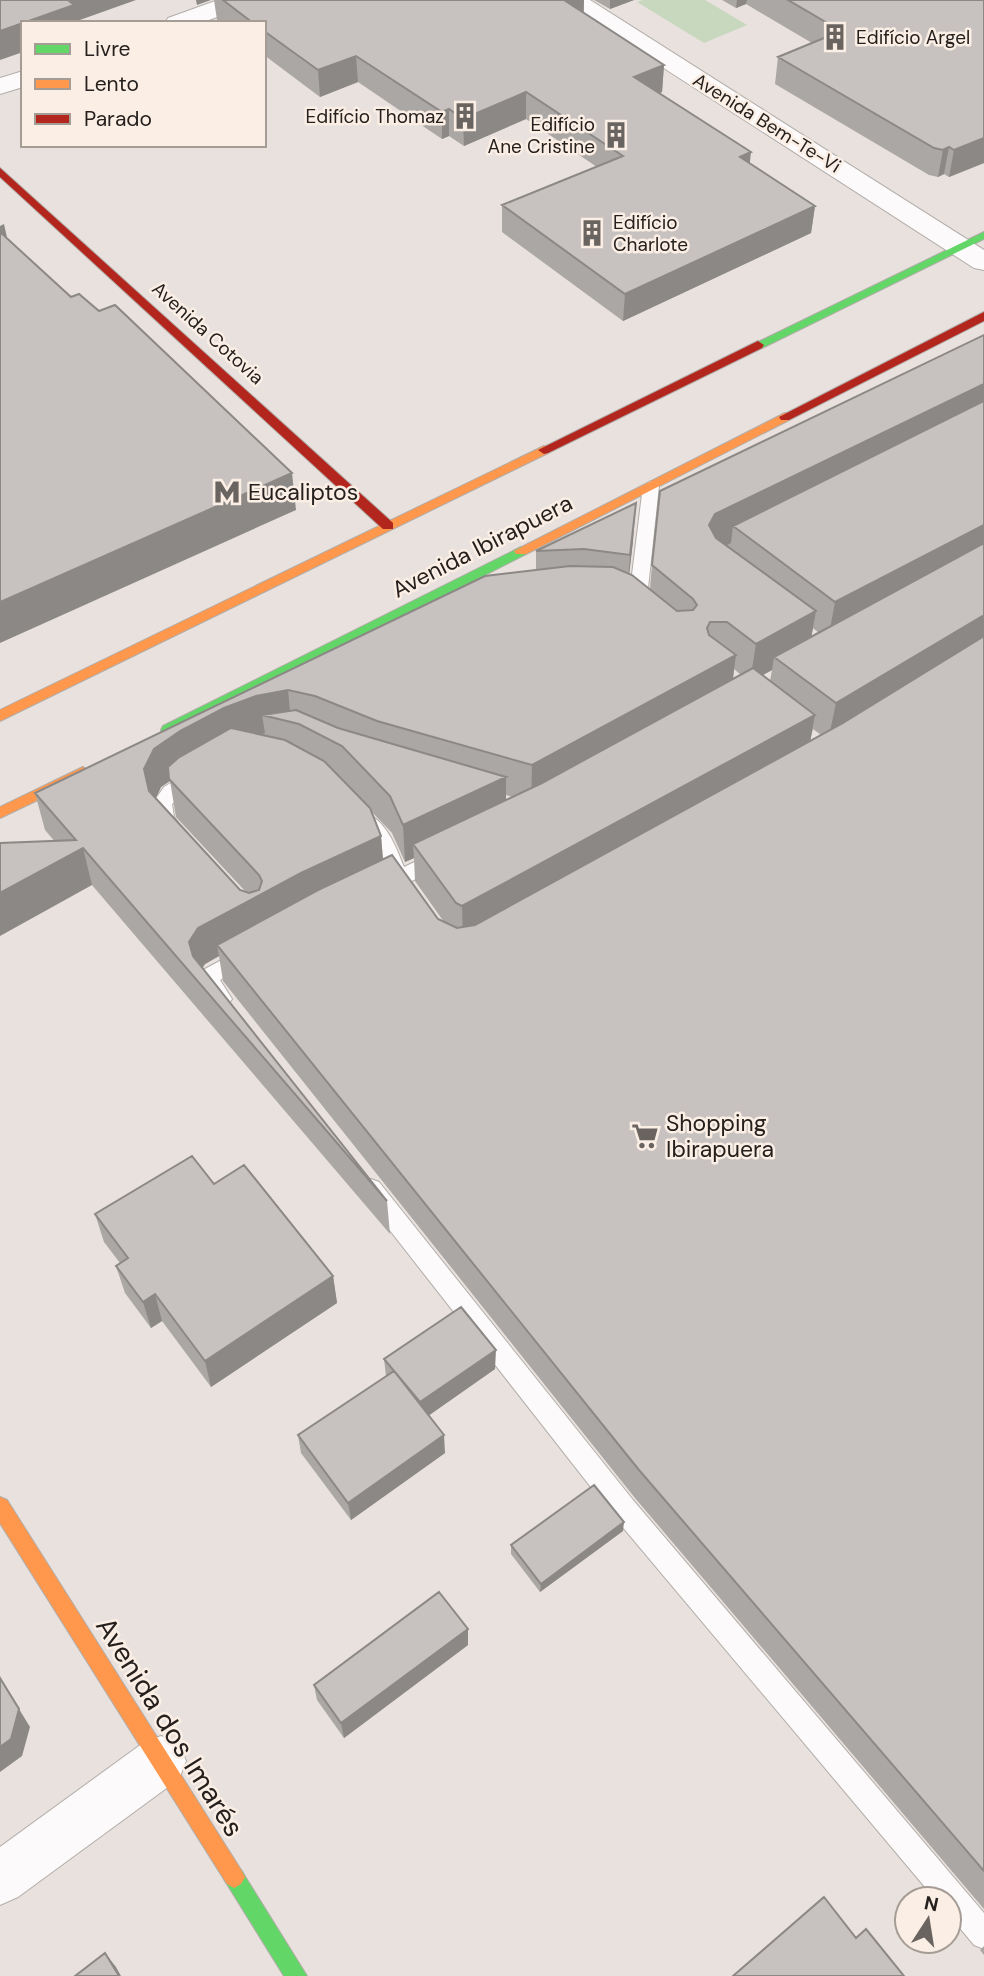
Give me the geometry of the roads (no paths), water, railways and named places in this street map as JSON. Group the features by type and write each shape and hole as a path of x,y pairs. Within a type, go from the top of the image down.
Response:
{"main road":[{"name":"Avenida Cotovia","path":"0,171 388,526"},
{"path":"0,716 972,241"},
{"name":"Avenida Ibirapuera","path":"149,739 397,616 528,545 651,486 984,316"},
{"path":"0,813 99,764"},
{"name":"Avenida dos Imarés","path":"0,1506 296,1976"}],"street":[{"path":"183,21 241,0"},
{"name":"Avenida Bem-Te-Vi","path":"574,0 972,241"},
{"path":"0,86 21,79"},
{"path":"972,241 984,262"},
{"path":"0,1879 162,1761"}],"lane":[{"path":"651,486 631,604 654,621"},
{"path":"397,616 445,610"},
{"path":"183,841 166,822 162,802 169,792 215,764"},
{"path":"345,801 383,840 399,879 413,898"},
{"path":"363,895 460,849"},
{"path":"235,1017 209,984 210,976 269,942"},
{"path":"356,1170 624,1509 984,1935"}],"place":[{"name":"Edifício Argel","path":"835,37"},
{"name":"Edifício Thomaz","path":"465,116"},
{"name":"Edifício Ane Cristine","path":"616,135"},
{"name":"Edifício Charlote","path":"592,233"},
{"name":"Eucaliptos","path":"227,492"},
{"name":"Shopping Ibirapuera","path":"645,1136"}]}
